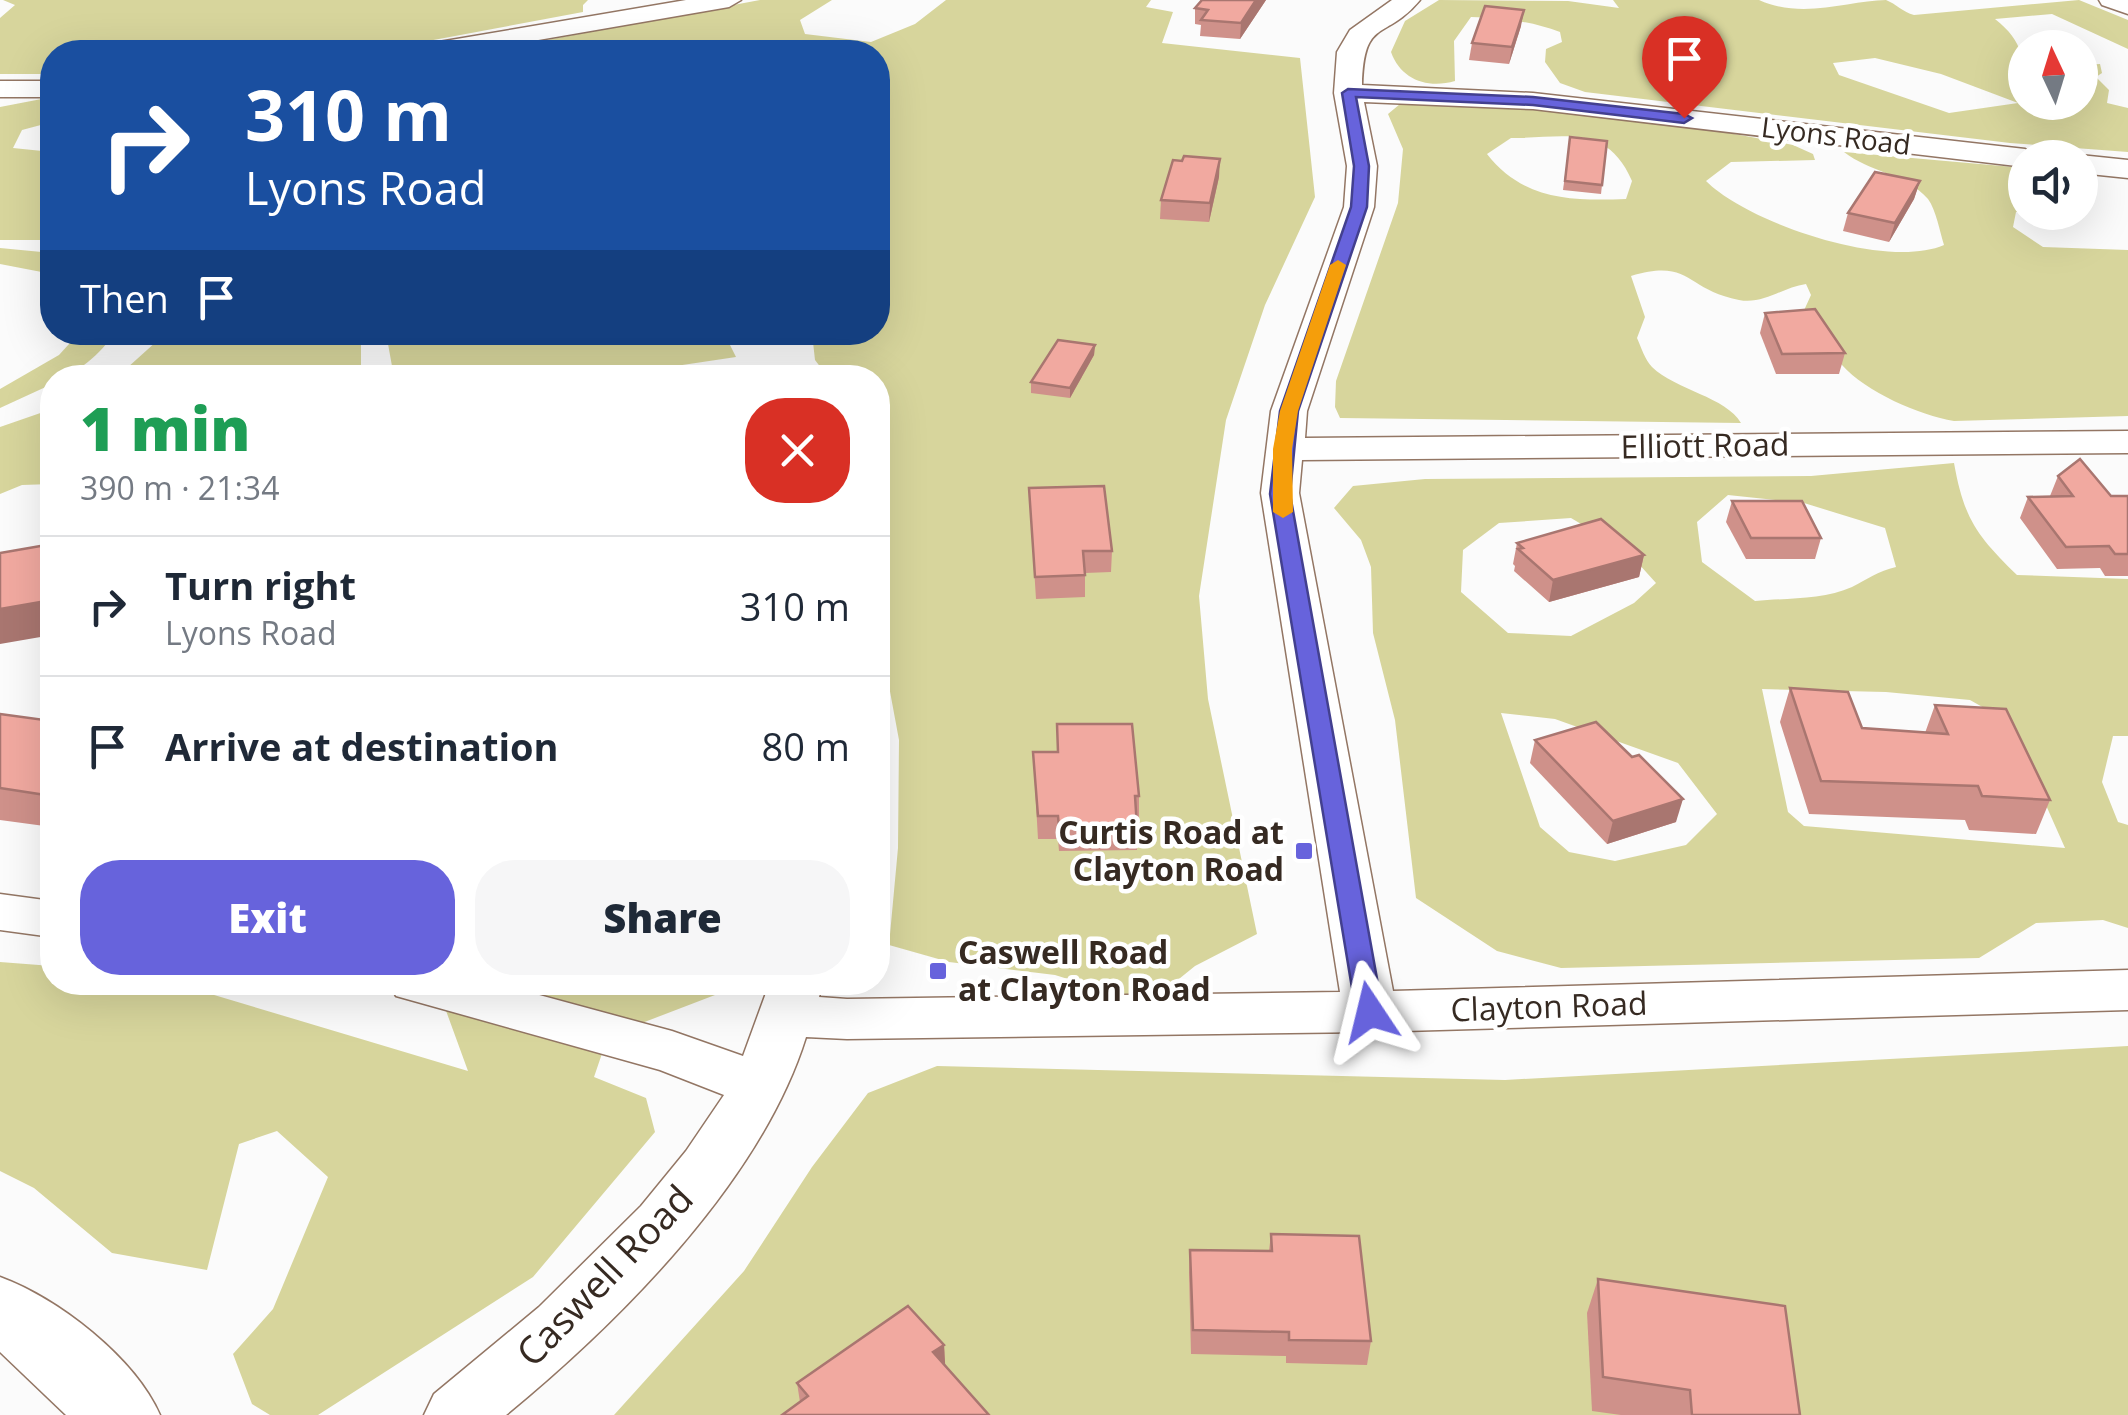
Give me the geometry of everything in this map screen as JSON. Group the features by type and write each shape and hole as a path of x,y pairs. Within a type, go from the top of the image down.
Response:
{"main road":[{"path":"0,1311 39,1336 120,1415"}],"street":[{"path":"496,40 728,0"},
{"path":"1370,1012 1280,494 1289,411 1359,207 1362,166 1348,93 1350,52 1359,35 1408,0"},
{"path":"2112,0 2128,7"},
{"path":"0,89 40,89"},
{"name":"Lyons Road","path":"1348,93 1533,101 2008,156"},
{"path":"2098,166 2128,169"},
{"name":"Elliott Road","path":"1282,449 2128,442"},
{"path":"0,912 40,917"},
{"name":"Clayton Road","path":"793,999 847,1019 1370,1012 2128,990"},
{"path":"463,995 672,1052 756,1084"},
{"name":"Caswell Road","path":"457,1415 568,1322 628,1264 694,1186 756,1084 793,999"}],"shaded area":[{"path":"3,0 588,0 583,12 433,40 40,40 40,74 0,74 0,18 15,5"},
{"path":"760,0 832,0 800,20 805,34 854,40 546,40"},
{"path":"946,0 1151,0 1146,7 1173,12 1162,43 1300,58 1315,197 1265,305 1226,420 1199,596 1208,699 1257,934 1195,966 1148,1004 1055,975 949,962 890,945 898,848 899,740 890,692 890,365 819,365 813,345 890,345 890,40 876,40 915,24"},
{"path":"1439,0 1568,1 1619,8 1613,0 1759,0 1809,9 1886,0 1914,15 2079,0 2128,20 2128,49 2098,35 2098,30 2087,30 2052,14 1995,19 2008,31 2008,99 1941,74 1875,58 1833,63 1839,75 1949,113 2008,104 2008,120 2098,120 2098,79 2109,90 2107,103 2128,108 2128,152 2098,150 2098,140 2008,143 1585,92 1560,83 1545,62 1546,49 1562,42 1560,32 1506,19 1471,17 1454,41 1455,81 1435,84 1417,80 1401,69 1391,52 1405,21"},
{"path":"40,99 40,125 22,130 13,148 40,151 40,240 0,240 0,107"},
{"path":"1400,104 1548,110 1696,128 1793,145 1813,154 1815,160 1731,162 1706,181 1726,197 1784,226 1854,247 1888,251 1919,251 1944,245 1933,209 1928,199 1909,184 1844,152 2008,166 2008,230 2018,230 2043,247 2128,250 2128,416 1954,421 1925,414 1879,393 1842,365 1801,317 1811,295 1806,284 1748,301 1708,290 1678,273 1651,271 1631,276 1645,317 1637,338 1645,357 1662,375 1724,407 1741,423 1340,418 1335,407 1336,381 1398,203 1403,149 1388,114","holes":["1566,136 1597,142 1622,162 1632,181 1626,199 1567,198 1532,189 1516,181 1487,154 1511,138"]},
{"path":"0,248 40,252 40,272 0,264"},
{"path":"68,345 105,345 84,365 42,365"},
{"path":"153,345 361,345 361,365 130,365"},
{"path":"388,345 730,345 736,357 682,365 392,365"},
{"path":"40,366 40,390 0,408 0,389"},
{"path":"40,413 40,484 22,485 0,494 0,427"},
{"path":"1954,463 1962,499 1974,525 2017,575 2128,579 2128,736 2113,736 2102,782 2118,822 2128,825 2128,928 2103,920 2036,923 1979,958 1561,968 1497,951 1416,898 1395,720 1373,633 1371,567 1361,540 1334,508 1353,486 1425,479 1811,476","holes":["1728,495 1804,503 1885,528 1896,567 1829,594 1755,601 1702,562 1697,522","1571,518 1628,552 1656,583 1634,603 1571,636 1508,633 1461,592 1463,550 1499,523","1762,689 1886,692 1970,700 2009,722 2065,848 1804,826 1788,812","1501,713 1555,719 1678,763 1717,814 1686,845 1615,861 1569,852 1540,827"]},
{"path":"0,962 40,965 40,995 214,995 468,1071 442,995 715,995 608,1036 594,1077 646,1098 655,1132 533,1277 318,1415 270,1415 252,1404 233,1354 273,1309 328,1177 277,1131 239,1144 207,1270 112,1253 34,1188 0,1171"},
{"path":"2128,1046 2128,1415 614,1415 744,1271 812,1167 868,1093 937,1066 1505,1080"}],"building":[{"path":"1202,0 1256,0 1241,23 1201,20 1208,10 1195,8"},
{"path":"1485,6 1524,10 1512,47 1472,43"},
{"path":"1570,137 1607,141 1602,185 1565,181"},
{"path":"1184,156 1220,159 1210,203 1161,200 1173,160 1182,161"},
{"path":"1875,172 1920,181 1895,223 1848,213"},
{"path":"1815,309 1845,353 1782,354 1765,313"},
{"path":"1058,340 1095,345 1070,388 1031,382"},
{"path":"2080,459 2111,496 2128,496 2128,554 2115,554 2109,546 2066,547 2028,497 2073,496 2058,476"},
{"path":"1104,486 1112,551 1083,551 1085,575 1035,577 1029,488"},
{"path":"1732,501 1802,501 1821,538 1751,538"},
{"path":"1601,519 1644,555 1553,580 1518,549 1523,548 1517,543"},
{"path":"40,546 40,602 0,609 0,553"},
{"path":"1790,688 1848,692 1862,728 1948,734 1935,705 2006,709 2050,800 1982,796 1978,786 1821,781"},
{"path":"0,714 40,719 40,794 0,788"},
{"path":"1596,722 1632,757 1639,755 1683,799 1613,821 1535,740"},
{"path":"1057,724 1132,724 1139,796 1135,796 1137,827 1059,828 1058,816 1038,816 1033,752 1058,752"},
{"path":"1271,1234 1359,1236 1371,1341 1289,1340 1289,1332 1193,1330 1190,1250 1272,1251"},
{"path":"1598,1279 1785,1306 1800,1415 1692,1415 1690,1390 1603,1377"},
{"path":"908,1306 944,1345 933,1352 989,1415 782,1415 808,1396 797,1383"}],"slow traffic":[{"path":"1283,512 1282,449 1289,411 1338,265"}],"place":[{"name":"Curtis Road at Clayton Road","path":"1304,851"},
{"name":"Caswell Road at Clayton Road","path":"938,971"}],"route":[{"path":"1370,1012 1280,494 1289,411 1359,207 1362,166 1348,93 1533,101 1684,118"}]}
